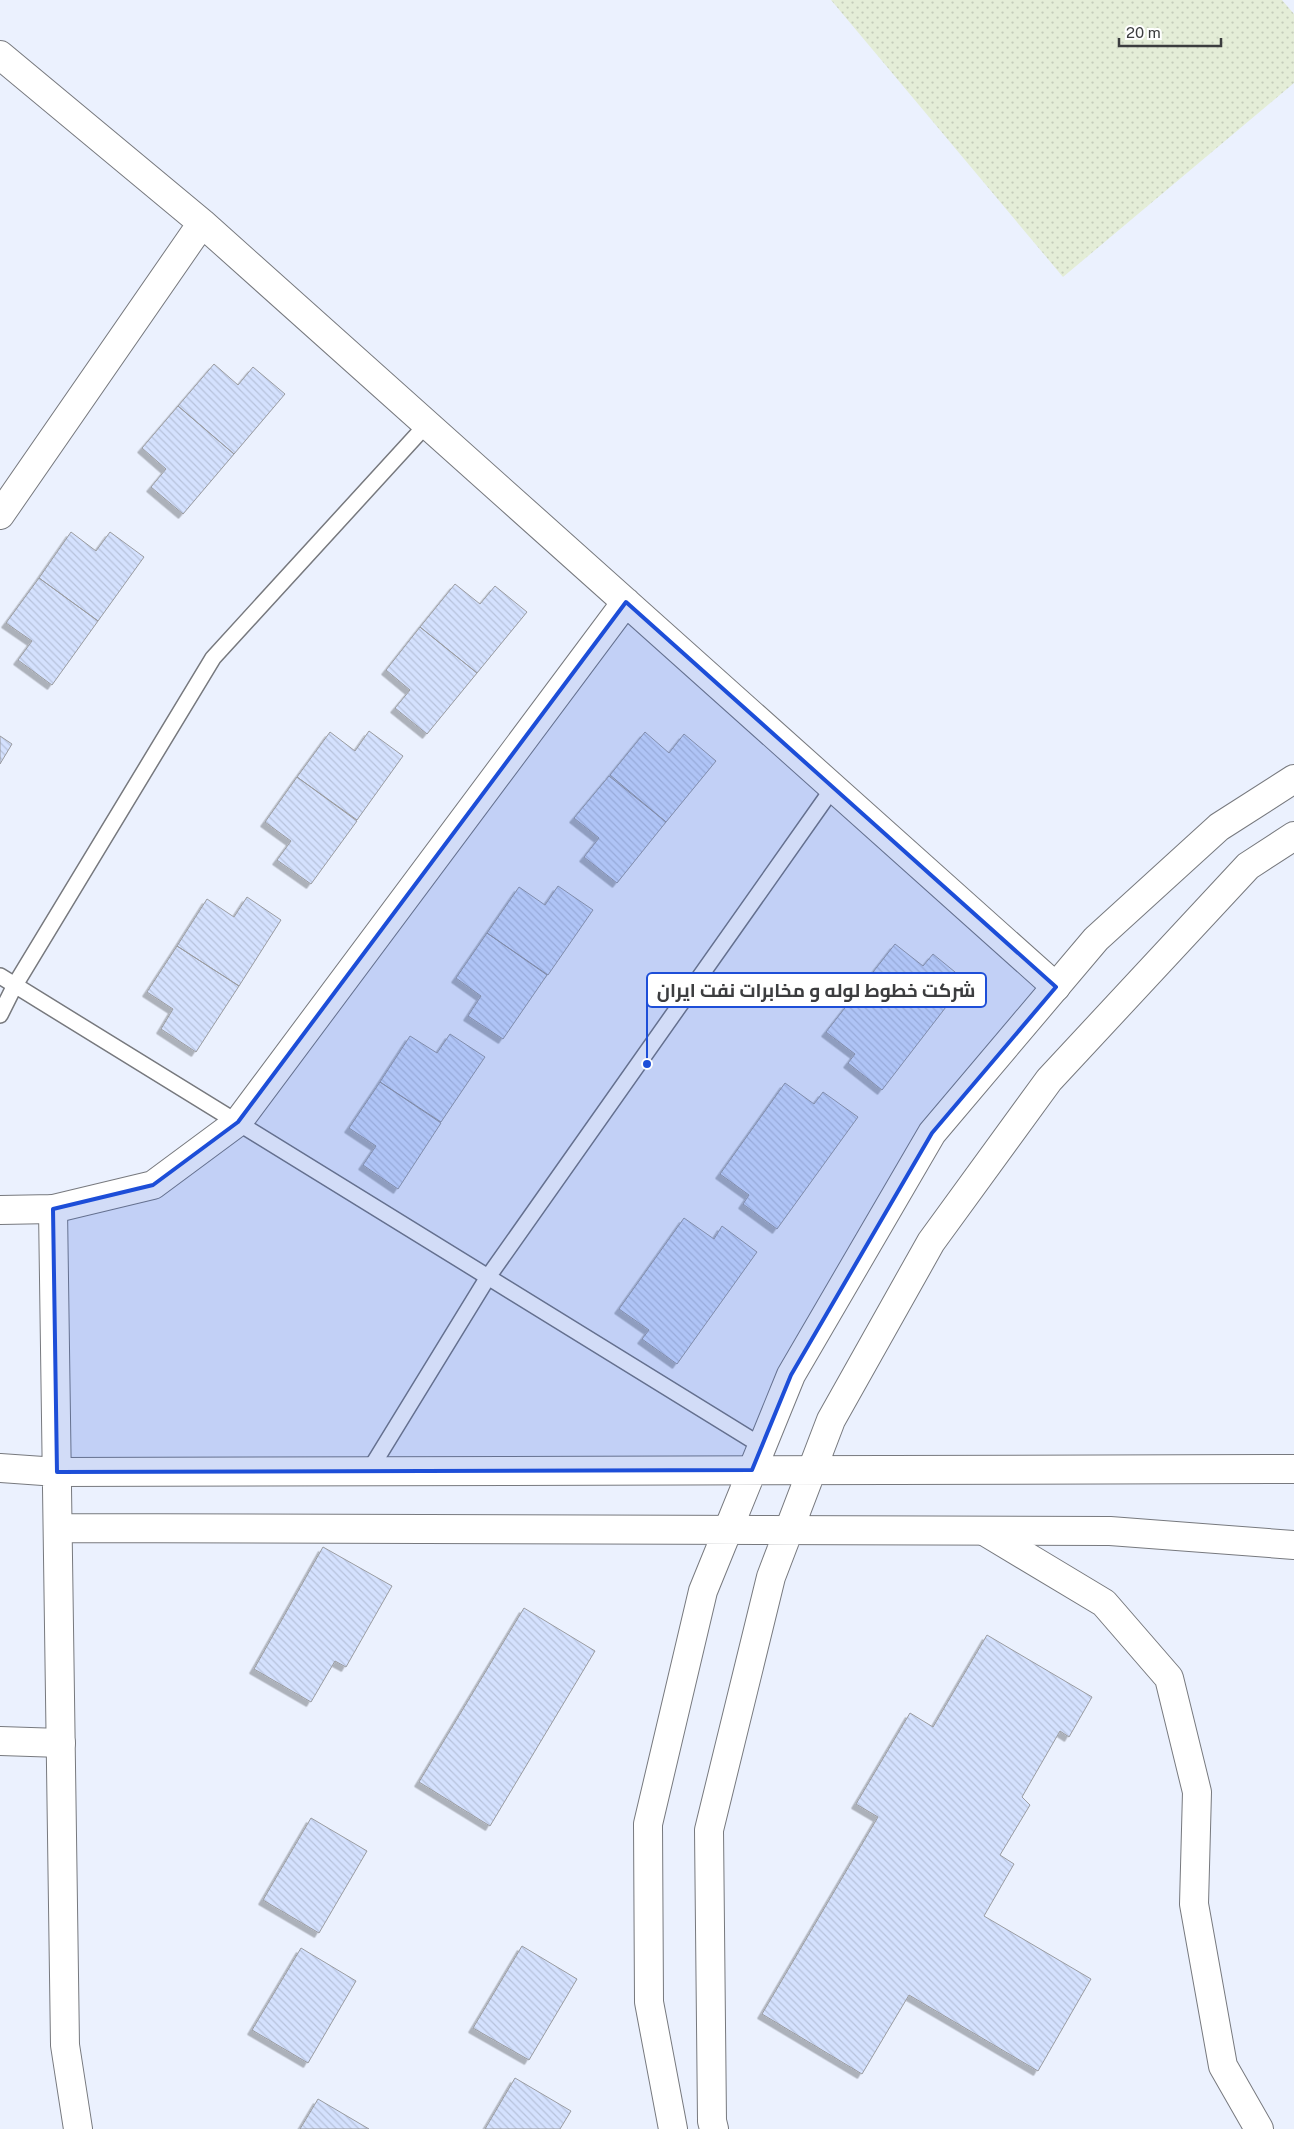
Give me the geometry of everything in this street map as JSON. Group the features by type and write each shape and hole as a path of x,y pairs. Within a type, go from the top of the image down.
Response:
{"street":[{"path":"0,55 202,223 1056,987"},
{"path":"0,515 202,223"},
{"path":"0,1210 53,1209 153,1185 238,1122 626,602"},
{"path":"672,2129 649,2002 648,1824 703,1591 791,1375 932,1133 1096,939 1219,827 1294,779"},
{"path":"714,2129 712,2121 709,1830 771,1577 831,1420 930,1242 1049,1080 1248,866 1294,836"},
{"path":"53,1209 64,2046 78,2129"},
{"path":"0,1468 57,1472 369,1471 757,1458 812,1470 1294,1469"},
{"path":"58,1528 1110,1531 1294,1545"},
{"path":"984,1530 1104,1603 1169,1678 1196,1792 1194,1904 1222,2066 1259,2129"},
{"path":"0,1741 61,1743"}],"lane":[{"path":"0,1015 15,985 212,658 427,424"},
{"path":"369,1471 488,1277 833,788"},
{"path":"0,976 488,1277 757,1458"}],"highlighted area":[{"path":"626,602 1056,987 932,1133 791,1375 752,1470 57,1472 53,1209 153,1185 238,1122"}],"shaded area":[{"path":"0,0 1294,0 1294,2129 0,2129"}],"green space":[{"path":"831,0 1282,0 1294,14 1294,83 1063,277"}],"building":[{"path":"214,364 238,385 253,367 285,394 234,454 178,406"},
{"path":"178,406 234,454 183,514 151,487 166,469 142,448"},
{"path":"71,532 96,551 110,532 144,557 98,621 39,578"},
{"path":"39,578 98,621 52,685 18,660 32,641 6,623"},
{"path":"455,584 480,604 495,586 527,612 477,673 420,627"},
{"path":"420,627 477,673 427,734 395,708 410,690 386,670"},
{"path":"369,731 403,756 357,820 297,777 330,732 355,751"},
{"path":"645,732 669,753 684,734 716,761 666,822 610,775"},
{"path":"0,736 12,744 0,764"},
{"path":"609,776 666,822 617,883 584,857 599,838 574,818"},
{"path":"297,777 357,821 311,884 277,860 291,841 265,822"},
{"path":"558,886 593,910 548,975 487,933 519,887 545,905"},
{"path":"247,897 281,920 239,986 177,946 207,899 234,917"},
{"path":"487,933 547,975 503,1039 468,1016 481,996 456,978"},
{"path":"895,944 923,966 933,954 966,981 882,1090 848,1063 855,1054 826,1032"},
{"path":"177,946 239,986 196,1052 161,1029 173,1009 147,992"},
{"path":"450,1034 485,1057 441,1122 380,1082 410,1036 437,1053"},
{"path":"380,1082 441,1123 398,1189 363,1165 376,1146 349,1128"},
{"path":"785,1083 814,1104 823,1092 858,1117 777,1229 743,1204 749,1195 720,1174"},
{"path":"684,1218 714,1239 722,1226 757,1252 677,1364 642,1339 649,1330 619,1309"},
{"path":"323,1547 392,1586 346,1667 335,1661 311,1702 254,1669"},
{"path":"524,1608 595,1651 490,1826 419,1782"},
{"path":"987,1635 1092,1697 1069,1737 1060,1731 1022,1797 1030,1805 1000,1855 1014,1864 984,1916 1091,1979 1038,2071 909,1995 862,2074 762,2014 878,1817 856,1804 910,1713 933,1727"},
{"path":"311,1818 367,1851 319,1933 263,1900"},
{"path":"522,1946 577,1979 529,2060 473,2028"},
{"path":"301,1948 356,1981 308,2063 252,2030"},
{"path":"515,2078 571,2111 560,2129 485,2129"},
{"path":"318,2099 369,2129 300,2129"}],"place":[{"name":"شرکت خطوط لوله و مخابرات نفت ایران","path":"647,1064"}]}
